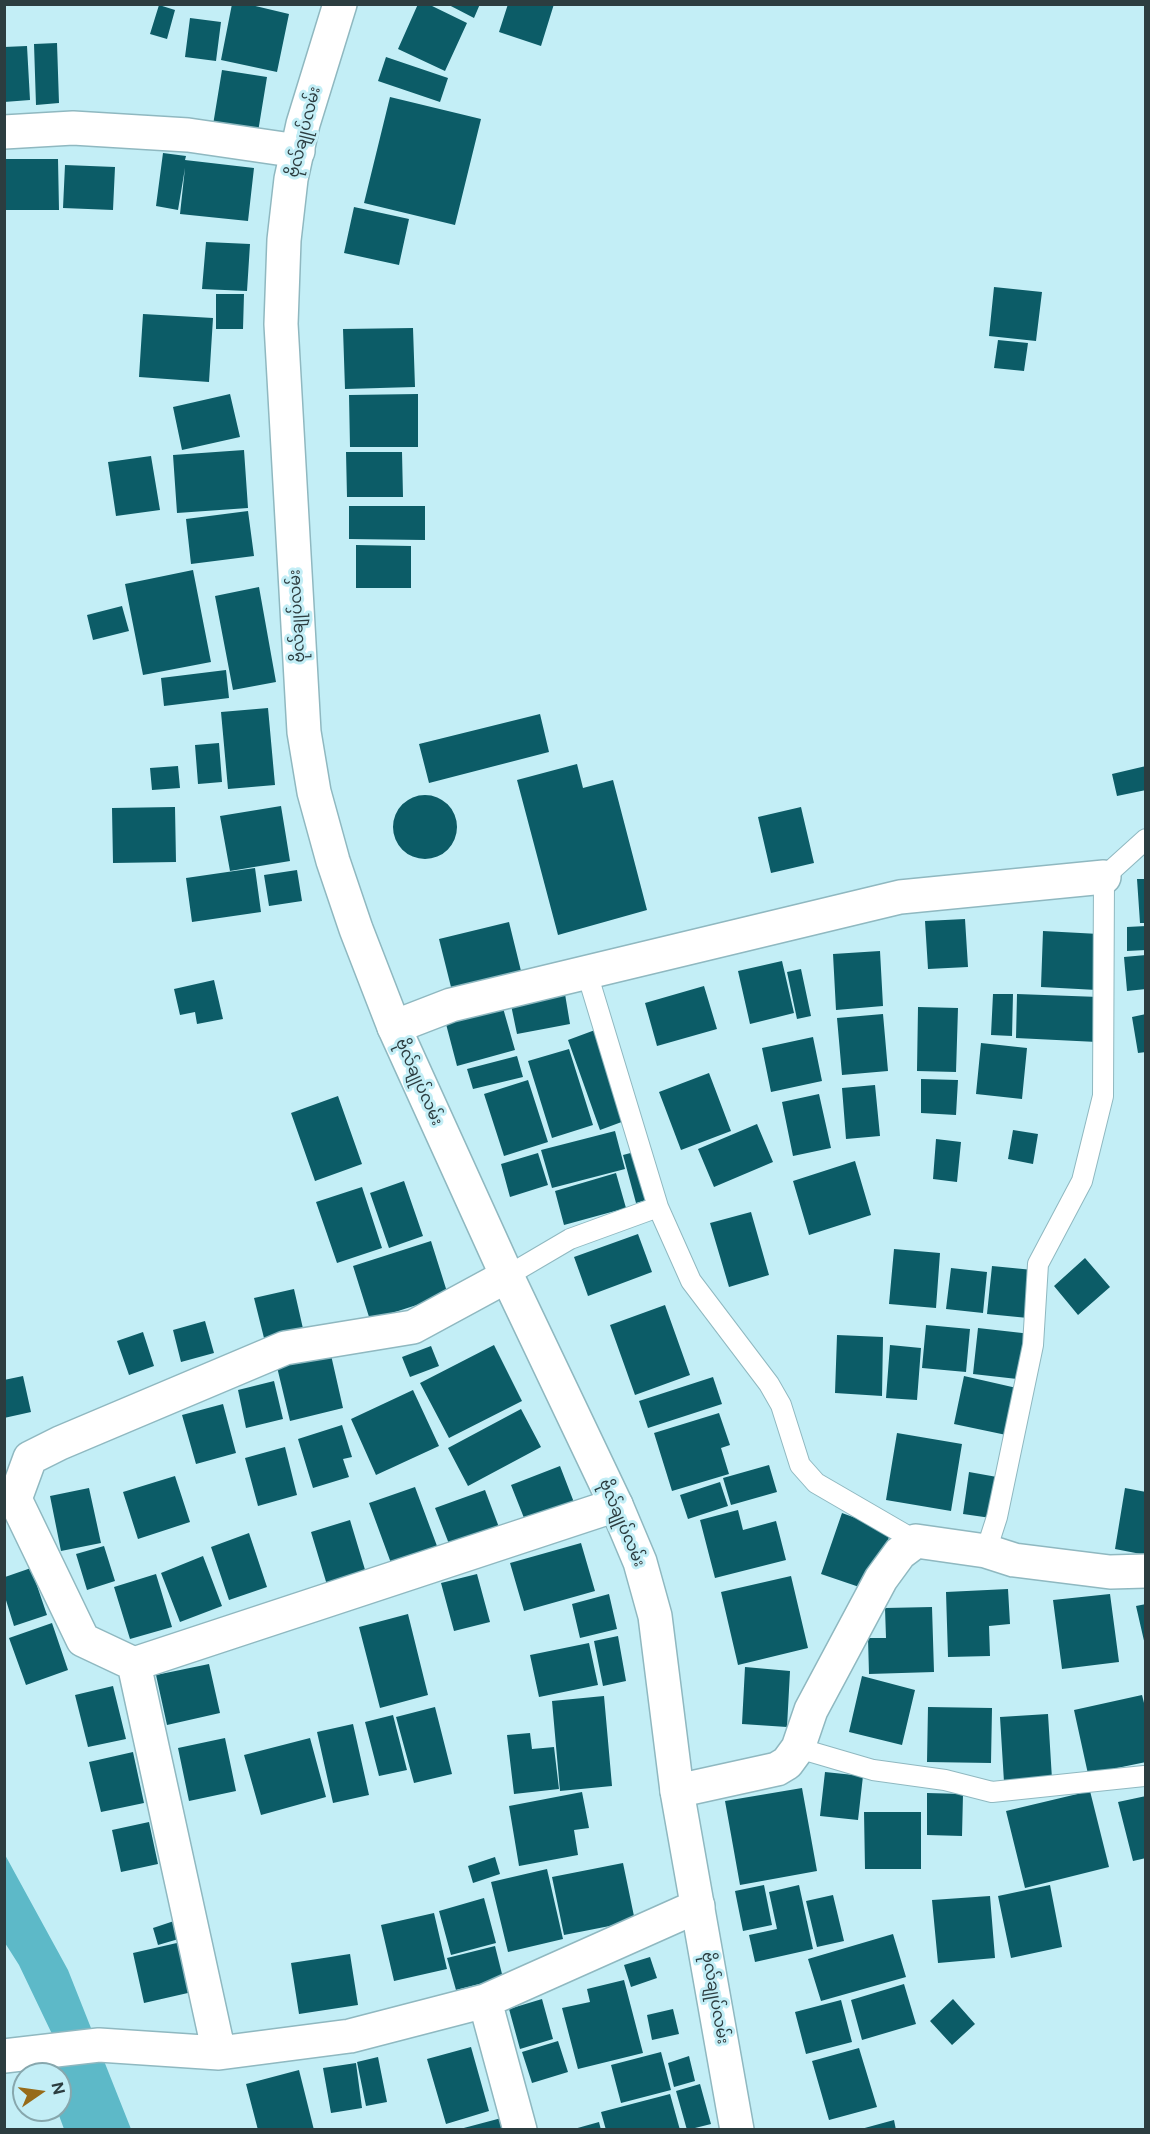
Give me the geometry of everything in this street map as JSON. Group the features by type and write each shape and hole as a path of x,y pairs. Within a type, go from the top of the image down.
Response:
{"street":[{"name":"ဗိုလ်‌ချုပ်‌လမ်း","path":"340,4 306,114 291,179 284,240 281,324 304,732 314,792 333,861 356,929 394,1028 507,1276 616,1505 640,1562 655,1616 677,1791 737,2130"},
{"path":"4,132 73,128 188,135 298,151"},
{"path":"394,1028 451,1005 900,897 1104,878"},
{"path":"507,1276 412,1327 285,1348 60,1443 30,1458 15,1499 83,1640 134,1664 616,1505"},
{"path":"677,1791 777,1769 787,1763 798,1748 811,1710 880,1580 900,1553 916,1541 986,1551 1014,1560 1110,1572 1146,1572"},
{"path":"134,1664 219,2053"},
{"path":"4,2056 99,2045 219,2053 350,2037 485,2001 698,1906"},
{"path":"485,2001 520,2130"}],"lane":[{"path":"986,1551 997,1518 1033,1345 1038,1264 1082,1181 1103,1096 1104,878 1146,839"},
{"path":"587,974 658,1207 691,1281 769,1384 781,1405 800,1465 816,1483 916,1541"},
{"path":"507,1276 570,1239 658,1207"},
{"path":"798,1748 873,1770 945,1780 992,1792 1144,1776"}],"water":[{"path":"4,1853 68,1970 131,2129 64,2129 61,2122 72,2122 72,2062 48,2062 52,2034 19,1965 5,1943"}],"building":[{"path":"232,4 247,4 289,14 277,72 221,60"},
{"path":"418,4 428,4 467,23 445,71 398,49"},
{"path":"447,4 480,4 474,18"},
{"path":"508,4 554,4 541,46 499,32"},
{"path":"159,5 175,10 167,39 150,34"},
{"path":"190,18 221,22 216,61 185,57"},
{"path":"57,43 59,103 36,105 34,44"},
{"path":"27,46 30,100 4,102 4,47"},
{"path":"386,57 448,78 440,102 378,81"},
{"path":"222,70 267,77 258,132 213,125"},
{"path":"390,97 481,119 455,225 364,203"},
{"path":"163,153 186,156 185,160 254,168 248,221 180,214 185,168 178,210 156,206"},
{"path":"4,159 58,159 59,210 4,210"},
{"path":"65,165 115,167 113,210 63,208"},
{"path":"354,207 409,219 399,265 344,253"},
{"path":"206,242 250,244 247,291 202,289"},
{"path":"994,287 1042,292 1036,341 989,336"},
{"path":"216,294 244,294 243,329 216,329"},
{"path":"143,314 213,318 209,382 139,377"},
{"path":"413,328 415,387 345,389 343,329"},
{"path":"998,340 1028,343 1024,371 994,368"},
{"path":"230,394 240,437 182,450 173,407"},
{"path":"418,394 418,447 350,447 349,395"},
{"path":"244,450 248,508 177,513 173,455"},
{"path":"346,452 402,452 403,497 347,497"},
{"path":"151,456 160,510 116,516 108,462"},
{"path":"349,506 425,506 425,540 349,539"},
{"path":"248,511 254,556 191,564 186,519"},
{"path":"356,545 411,546 411,588 356,588"},
{"path":"193,570 211,662 143,675 125,584"},
{"path":"259,587 276,682 233,690 215,596"},
{"path":"122,606 129,631 93,640 87,615"},
{"path":"226,670 229,698 164,706 161,678"},
{"path":"268,708 275,785 228,789 221,712"},
{"path":"540,714 549,752 429,783 419,744"},
{"path":"219,743 222,782 198,784 195,745"},
{"path":"577,764 583,788 613,780 647,910 558,935 517,780"},
{"path":"178,766 180,788 152,790 150,768"},
{"path":"1146,766 1146,790 1117,796 1112,774"},
{"path":"419,795 431,795 448,804 455,815 457,827 455,839 448,850 431,859 419,859 407,854 398,845 393,833 393,821 398,809 407,800"},
{"path":"281,806 290,861 230,871 220,816"},
{"path":"175,807 176,862 113,863 112,808"},
{"path":"801,807 814,863 771,873 758,817"},
{"path":"255,868 261,912 192,922 186,878"},
{"path":"297,870 302,901 269,906 264,875"},
{"path":"1137,879 1146,879 1146,923 1140,923"},
{"path":"965,919 968,967 928,969 925,921"},
{"path":"509,922 522,975 452,991 439,939"},
{"path":"1146,926 1146,950 1127,951 1127,927"},
{"path":"1043,931 1099,934 1097,990 1041,987"},
{"path":"880,951 883,1006 836,1010 833,954"},
{"path":"1146,955 1146,989 1127,991 1124,957"},
{"path":"782,961 794,1013 750,1024 738,971"},
{"path":"801,969 811,1016 797,1019 787,972"},
{"path":"214,980 223,1019 197,1024 195,1012 180,1015 174,989"},
{"path":"704,986 717,1029 657,1046 645,1003"},
{"path":"565,994 570,1024 517,1034 511,1005"},
{"path":"993,994 1013,994 1012,1036 991,1035"},
{"path":"1017,994 1099,997 1097,1042 1016,1038"},
{"path":"918,1007 958,1008 956,1072 917,1071"},
{"path":"503,1008 515,1050 457,1066 446,1024"},
{"path":"883,1014 888,1071 842,1075 837,1018"},
{"path":"1146,1014 1146,1052 1138,1053 1132,1017"},
{"path":"595,1030 627,1120 600,1130 568,1040"},
{"path":"813,1037 822,1081 771,1092 762,1048"},
{"path":"981,1043 1027,1048 1022,1099 976,1094"},
{"path":"569,1049 593,1125 552,1138 528,1061"},
{"path":"517,1056 523,1077 473,1089 467,1069"},
{"path":"709,1073 731,1131 681,1150 659,1092"},
{"path":"921,1079 958,1080 956,1115 921,1113"},
{"path":"528,1080 548,1142 504,1156 484,1094"},
{"path":"875,1085 880,1136 846,1139 842,1088"},
{"path":"819,1094 831,1148 793,1156 782,1102"},
{"path":"338,1096 362,1164 315,1181 291,1113"},
{"path":"757,1124 773,1162 714,1187 698,1149"},
{"path":"1013,1130 1038,1134 1033,1164 1008,1159"},
{"path":"615,1131 625,1169 552,1188 541,1150"},
{"path":"936,1139 961,1142 957,1182 933,1179"},
{"path":"638,1151 652,1198 636,1203 623,1155"},
{"path":"538,1153 548,1185 510,1197 501,1164"},
{"path":"855,1161 871,1215 809,1235 793,1181"},
{"path":"616,1173 626,1208 564,1225 555,1191"},
{"path":"404,1181 423,1236 389,1248 370,1193"},
{"path":"362,1187 382,1248 337,1263 316,1202"},
{"path":"751,1212 769,1275 729,1287 710,1223"},
{"path":"638,1234 652,1272 588,1296 574,1257"},
{"path":"431,1241 448,1295 370,1320 353,1266"},
{"path":"894,1249 940,1253 936,1308 889,1304"},
{"path":"1085,1258 1110,1287 1078,1315 1054,1286"},
{"path":"992,1266 1033,1270 1028,1318 987,1314"},
{"path":"951,1268 987,1272 983,1313 946,1309"},
{"path":"294,1289 304,1333 265,1342 254,1298"},
{"path":"665,1305 690,1375 635,1395 610,1325"},
{"path":"205,1321 214,1353 181,1362 173,1330"},
{"path":"926,1325 970,1329 966,1372 922,1368"},
{"path":"978,1328 1031,1334 1026,1380 973,1374"},
{"path":"143,1332 154,1366 129,1375 117,1341"},
{"path":"837,1335 883,1337 882,1396 835,1393"},
{"path":"494,1345 522,1401 449,1438 420,1383"},
{"path":"890,1345 921,1348 917,1400 886,1398"},
{"path":"431,1346 439,1366 410,1377 402,1357"},
{"path":"331,1355 343,1408 290,1421 277,1367"},
{"path":"23,1376 31,1412 4,1418 4,1380"},
{"path":"964,1376 1021,1389 1011,1436 954,1424"},
{"path":"713,1377 722,1404 648,1428 639,1401"},
{"path":"274,1381 283,1419 246,1428 238,1390"},
{"path":"413,1390 439,1446 376,1475 351,1419"},
{"path":"223,1404 236,1453 196,1464 182,1415"},
{"path":"521,1409 541,1447 468,1486 448,1448"},
{"path":"719,1413 730,1445 721,1448 729,1474 672,1491 654,1433"},
{"path":"342,1425 352,1457 343,1459 349,1477 313,1488 298,1439"},
{"path":"897,1433 962,1444 951,1511 886,1500"},
{"path":"285,1447 297,1495 258,1506 245,1458"},
{"path":"769,1465 777,1492 731,1505 723,1478"},
{"path":"560,1466 575,1505 526,1523 511,1485"},
{"path":"969,1472 997,1477 991,1518 963,1514"},
{"path":"175,1476 190,1522 138,1539 123,1492"},
{"path":"720,1482 728,1506 688,1519 680,1495"},
{"path":"415,1487 437,1546 391,1563 369,1503"},
{"path":"89,1488 101,1543 61,1551 50,1496"},
{"path":"1125,1488 1146,1492 1146,1555 1115,1549"},
{"path":"485,1490 500,1530 451,1549 435,1508"},
{"path":"738,1510 743,1530 776,1521 786,1560 715,1578 700,1520"},
{"path":"842,1513 891,1531 871,1591 821,1574"},
{"path":"350,1520 366,1573 327,1585 311,1532"},
{"path":"249,1533 267,1587 229,1600 211,1547"},
{"path":"581,1543 595,1591 524,1611 510,1563"},
{"path":"104,1546 115,1581 87,1590 76,1554"},
{"path":"203,1556 222,1606 180,1622 161,1573"},
{"path":"31,1568 47,1615 14,1626 5,1597 5,1577"},
{"path":"156,1574 172,1627 130,1639 114,1587"},
{"path":"477,1574 490,1622 454,1631 441,1583"},
{"path":"791,1576 808,1648 738,1665 721,1592"},
{"path":"1008,1589 1010,1624 989,1626 990,1656 948,1657 946,1592"},
{"path":"609,1594 617,1629 580,1638 572,1604"},
{"path":"1110,1594 1119,1662 1062,1669 1053,1600"},
{"path":"1146,1604 1146,1644 1145,1645 1136,1606"},
{"path":"932,1607 934,1672 869,1674 868,1638 886,1638 885,1608"},
{"path":"408,1614 428,1695 380,1708 359,1627"},
{"path":"52,1623 68,1670 26,1685 9,1638"},
{"path":"618,1636 626,1681 603,1686 594,1641"},
{"path":"589,1643 598,1685 539,1697 530,1655"},
{"path":"209,1664 220,1713 167,1725 156,1675"},
{"path":"745,1667 790,1671 787,1727 742,1724"},
{"path":"862,1676 915,1690 902,1745 849,1732"},
{"path":"113,1686 126,1739 88,1747 75,1695"},
{"path":"1142,1695 1146,1711 1146,1762 1088,1774 1074,1710"},
{"path":"604,1696 612,1786 560,1791 552,1701"},
{"path":"435,1707 452,1774 414,1783 396,1717"},
{"path":"928,1707 992,1708 991,1763 927,1762"},
{"path":"1048,1714 1052,1779 1004,1782 1000,1717"},
{"path":"393,1715 407,1770 379,1776 365,1722"},
{"path":"353,1724 369,1795 333,1803 317,1732"},
{"path":"530,1733 532,1749 554,1747 559,1789 514,1794 507,1735"},
{"path":"225,1738 236,1791 189,1801 178,1748"},
{"path":"310,1738 326,1797 261,1815 244,1755"},
{"path":"133,1752 144,1803 101,1812 89,1762"},
{"path":"825,1772 863,1776 858,1820 820,1816"},
{"path":"802,1788 817,1871 740,1885 725,1801"},
{"path":"1090,1791 1109,1867 1025,1888 1006,1811"},
{"path":"582,1792 589,1828 574,1830 578,1855 519,1866 509,1806"},
{"path":"927,1793 963,1794 962,1836 927,1835"},
{"path":"1146,1796 1146,1858 1133,1861 1118,1802"},
{"path":"864,1812 921,1812 921,1869 865,1869"},
{"path":"149,1822 158,1864 121,1872 112,1830"},
{"path":"495,1857 500,1874 473,1883 468,1866"},
{"path":"623,1863 635,1921 564,1935 552,1877"},
{"path":"547,1869 563,1939 508,1952 491,1882"},
{"path":"764,1885 772,1925 743,1931 735,1891"},
{"path":"799,1885 813,1949 755,1962 749,1935 777,1929 769,1892"},
{"path":"1050,1885 1062,1947 1011,1958 998,1896"},
{"path":"833,1895 844,1941 817,1947 806,1901"},
{"path":"990,1896 995,1958 938,1963 932,1900"},
{"path":"484,1898 496,1943 451,1955 439,1911"},
{"path":"434,1913 447,1969 394,1981 381,1925"},
{"path":"177,1920 182,1938 158,1945 153,1928"},
{"path":"893,1934 906,1977 821,2001 808,1959"},
{"path":"190,1940 201,1990 144,2003 133,1953"},
{"path":"495,1946 503,1978 456,1990 447,1958"},
{"path":"350,1954 358,2005 299,2014 291,1963"},
{"path":"650,1957 657,1978 631,1987 624,1965"},
{"path":"624,1980 643,2053 578,2069 562,2008 590,2002 587,1989"},
{"path":"904,1984 916,2024 862,2040 851,2000"},
{"path":"542,1999 553,2039 520,2049 509,2009"},
{"path":"953,1999 975,2024 952,2045 930,2021"},
{"path":"841,2000 852,2042 806,2054 795,2012"},
{"path":"673,2009 679,2034 652,2040 647,2015"},
{"path":"558,2041 568,2072 532,2083 522,2052"},
{"path":"471,2047 489,2111 446,2124 427,2059"},
{"path":"859,2048 877,2107 829,2120 812,2061"},
{"path":"661,2052 671,2090 621,2103 611,2065"},
{"path":"689,2056 695,2081 674,2087 668,2063"},
{"path":"378,2057 387,2102 366,2106 357,2062"},
{"path":"356,2063 362,2108 331,2113 323,2068"},
{"path":"299,2070 314,2130 258,2130 246,2084"},
{"path":"700,2084 711,2124 687,2130 676,2091"},
{"path":"670,2094 680,2130 606,2130 601,2112"},
{"path":"509,2116 512,2130 460,2130 460,2129"},
{"path":"894,2120 896,2130 861,2130 861,2129"},
{"path":"599,2122 601,2130 574,2130 574,2129"}]}
